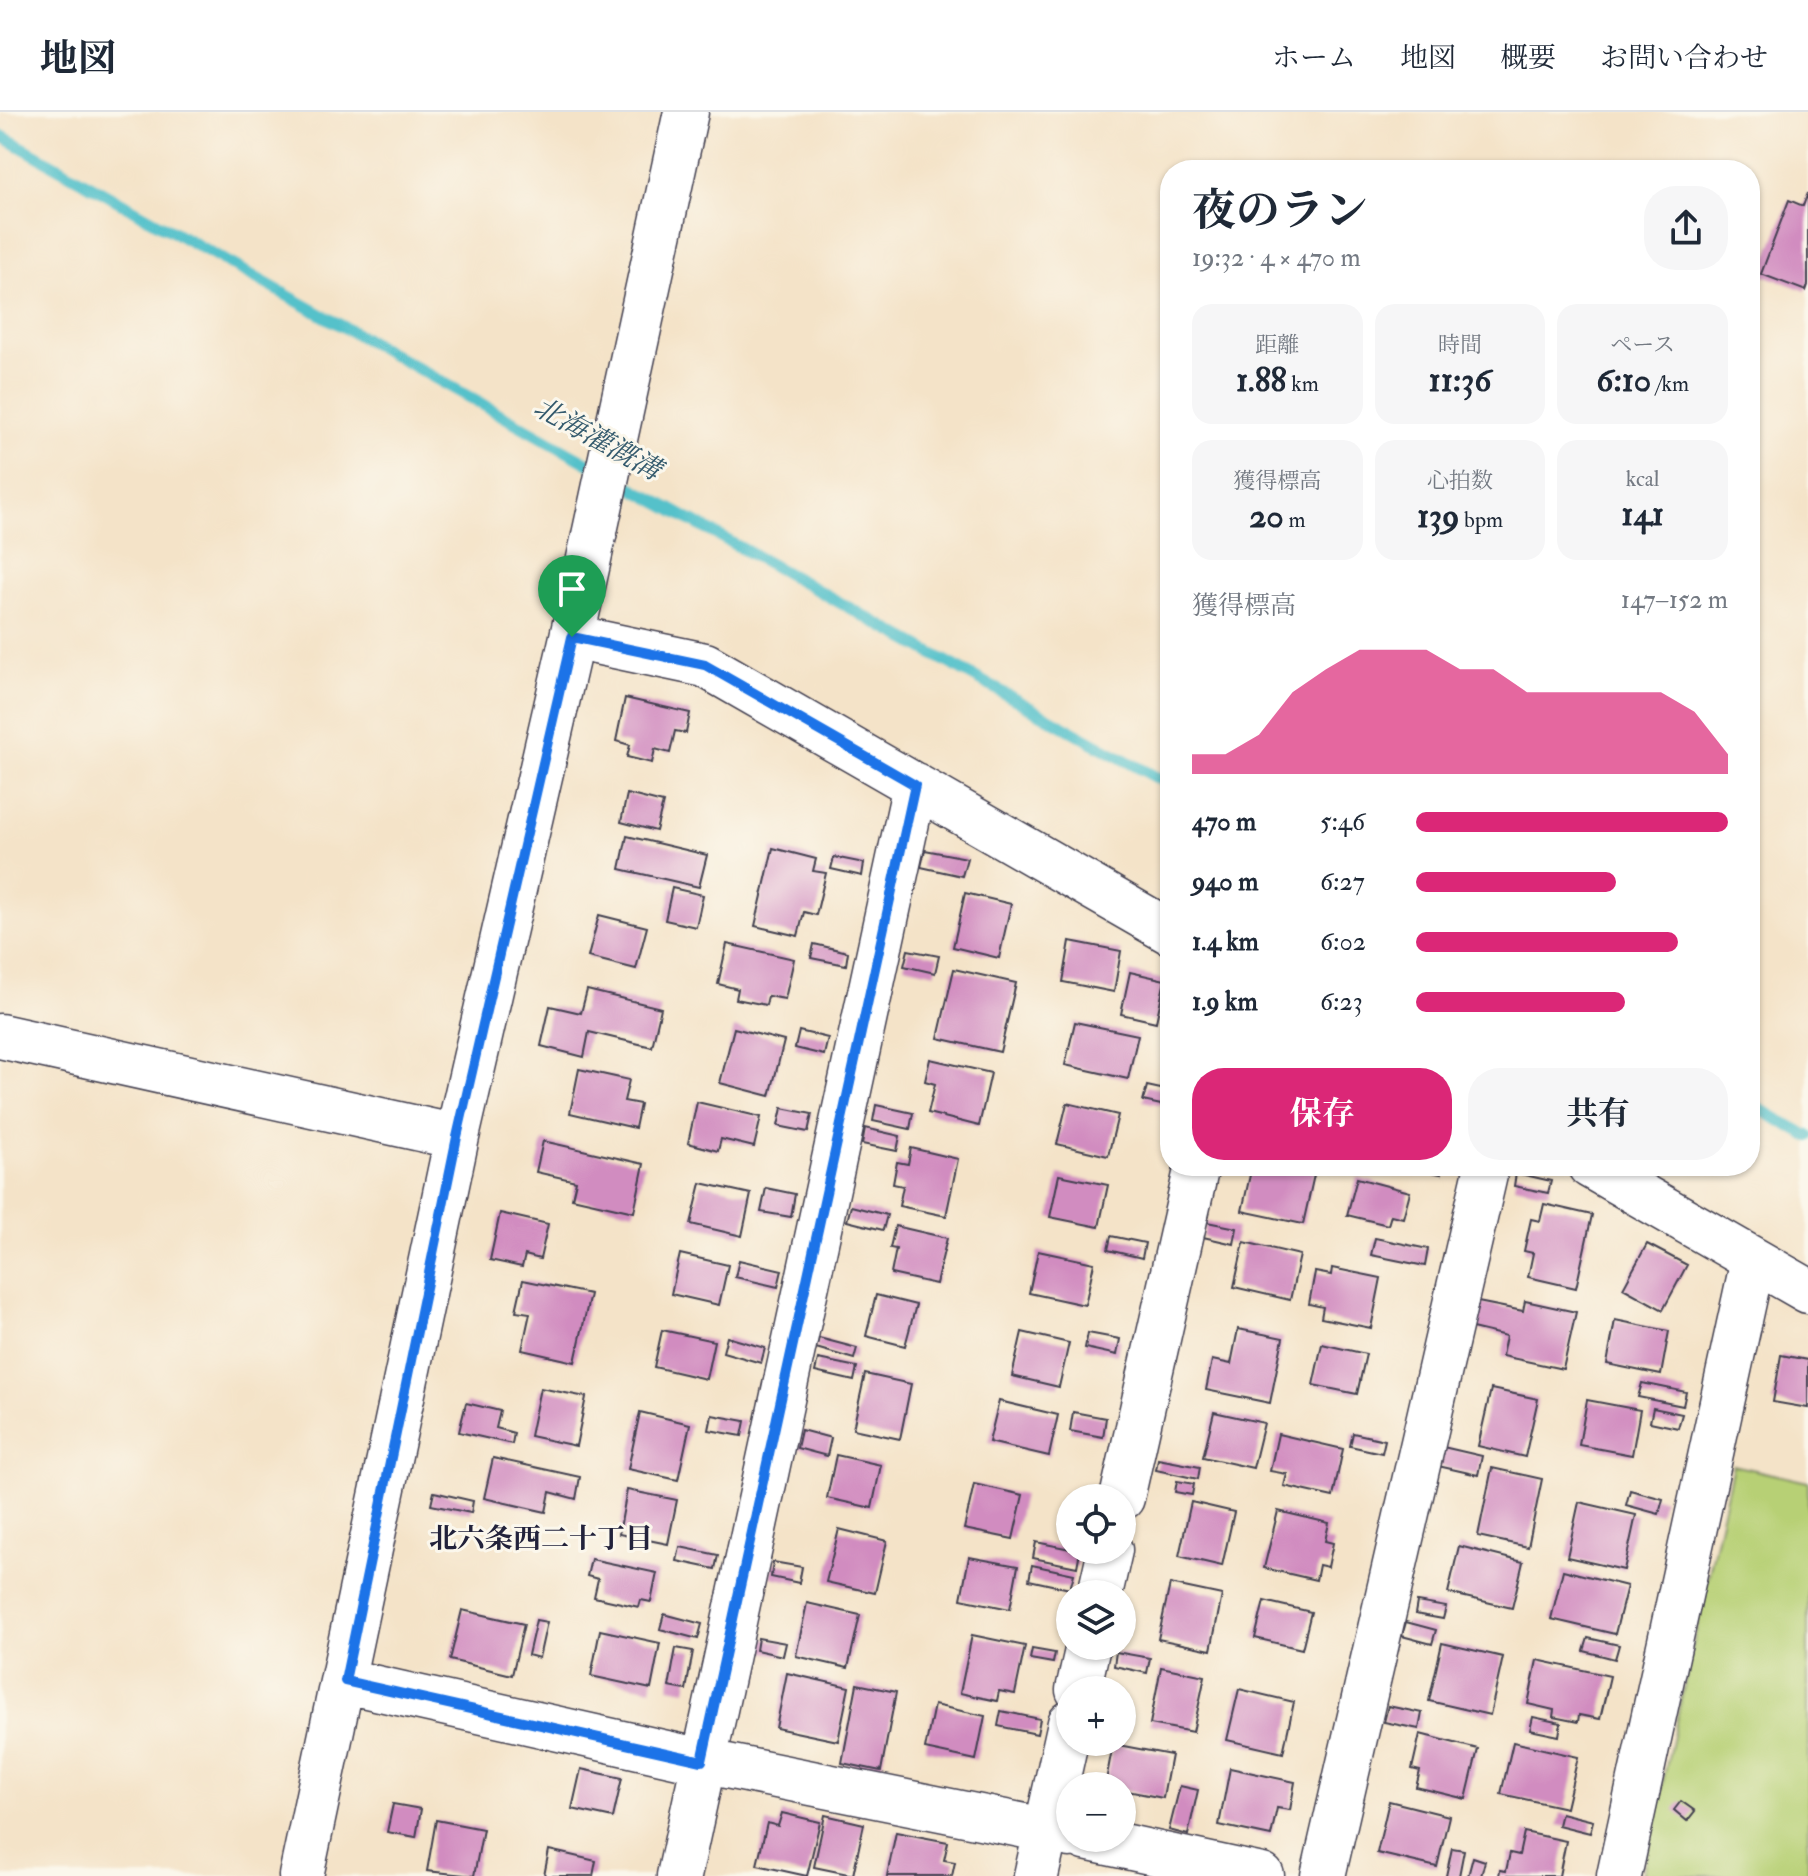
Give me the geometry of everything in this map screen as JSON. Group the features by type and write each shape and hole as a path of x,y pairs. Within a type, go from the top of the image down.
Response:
{"street":[{"path":"301,1876 345,1681 457,1137 572,637 686,112"},
{"path":"572,637 705,665 1160,926"},
{"path":"679,1876 915,785"},
{"path":"0,1036 457,1137"},
{"path":"1125,1484 1195,1176"},
{"path":"1323,1876 1485,1176"},
{"path":"1607,1176 1808,1291"},
{"path":"1619,1876 1753,1260"},
{"path":"345,1681 702,1761 1056,1832"},
{"path":"1036,1876 1056,1849"},
{"path":"1136,1849 1262,1876"}],"green space":[{"path":"1733,1465 1808,1482 1808,1876 1642,1876"}],"building":[{"path":"1808,193 1806,291 1761,274 1789,200 1803,206"},
{"path":"625,698 690,713 686,733 675,731 670,753 655,749 652,763 627,757 630,745 616,741"},
{"path":"627,794 663,803 656,831 621,822"},
{"path":"627,836 707,855 699,887 620,869"},
{"path":"773,848 816,859 813,871 826,873 816,915 804,912 798,936 755,926"},
{"path":"925,850 967,858 962,876 921,867"},
{"path":"834,857 864,863 862,876 831,869"},
{"path":"672,888 703,895 696,927 665,920"},
{"path":"965,893 1011,904 999,958 953,947"},
{"path":"599,915 647,927 636,969 588,957"},
{"path":"1070,941 1121,951 1114,992 1063,982"},
{"path":"727,944 794,959 785,999 768,996 766,1005 736,999 738,989 718,984"},
{"path":"814,944 848,952 846,965 811,958"},
{"path":"908,950 939,956 935,973 904,966"},
{"path":"954,969 1016,983 1000,1052 938,1038"},
{"path":"1130,972 1160,979 1156,1022 1121,1014"},
{"path":"587,990 661,1008 652,1047 589,1032 584,1057 541,1046 550,1006 581,1013"},
{"path":"1075,1022 1138,1035 1128,1079 1065,1065"},
{"path":"734,1028 784,1041 770,1096 720,1083"},
{"path":"799,1031 828,1038 824,1055 795,1048"},
{"path":"930,1059 991,1073 979,1126 928,1113 935,1084 925,1081"},
{"path":"579,1069 629,1080 624,1101 640,1104 635,1128 570,1113"},
{"path":"1147,1086 1160,1089 1160,1105 1143,1101"},
{"path":"697,1102 761,1117 754,1147 721,1139 718,1151 688,1143"},
{"path":"1067,1103 1118,1115 1108,1156 1057,1144"},
{"path":"876,1105 913,1113 910,1129 873,1121"},
{"path":"782,1108 812,1114 808,1132 778,1126"},
{"path":"865,1128 900,1136 897,1151 862,1144"},
{"path":"543,1141 644,1164 634,1212 572,1198 576,1181 536,1172"},
{"path":"911,1148 958,1159 946,1216 899,1206 903,1186 893,1184 897,1162 908,1164"},
{"path":"1059,1175 1108,1185 1099,1227 1050,1217"},
{"path":"1250,1176 1314,1176 1303,1224 1242,1211"},
{"path":"1516,1176 1551,1181 1548,1193 1514,1186"},
{"path":"1357,1178 1410,1192 1403,1218 1391,1215 1388,1225 1347,1215"},
{"path":"701,1183 751,1194 742,1236 691,1224"},
{"path":"766,1188 795,1194 791,1217 761,1212"},
{"path":"1544,1204 1592,1215 1576,1288 1528,1277 1533,1253 1524,1251 1531,1219 1540,1221"},
{"path":"851,1206 887,1215 883,1230 847,1221"},
{"path":"500,1213 548,1224 540,1259 525,1255 522,1267 490,1260"},
{"path":"1207,1222 1237,1228 1234,1244 1203,1237"},
{"path":"895,1226 947,1238 936,1284 891,1274 896,1249 890,1248"},
{"path":"1111,1236 1145,1243 1142,1258 1108,1250"},
{"path":"1375,1238 1428,1249 1425,1266 1371,1255"},
{"path":"1244,1242 1300,1255 1290,1300 1234,1287"},
{"path":"1647,1244 1687,1265 1663,1310 1623,1288"},
{"path":"1038,1251 1094,1263 1085,1305 1029,1293"},
{"path":"680,1254 728,1265 719,1305 671,1294"},
{"path":"739,1260 782,1270 778,1287 735,1277"},
{"path":"1332,1268 1381,1278 1371,1328 1321,1318 1323,1307 1309,1304 1315,1272 1331,1275"},
{"path":"523,1280 590,1294 575,1362 522,1350 530,1313 516,1311"},
{"path":"876,1295 916,1305 905,1346 866,1336"},
{"path":"1473,1301 1523,1311 1525,1301 1576,1312 1563,1369 1502,1356 1506,1336 1468,1327"},
{"path":"1615,1320 1669,1331 1661,1375 1607,1364"},
{"path":"1238,1329 1283,1338 1270,1403 1206,1390 1212,1360 1231,1364"},
{"path":"662,1330 714,1341 706,1379 654,1367"},
{"path":"1022,1332 1069,1343 1059,1387 1012,1376"},
{"path":"1088,1333 1120,1339 1117,1355 1085,1348"},
{"path":"727,1337 765,1348 761,1363 723,1352"},
{"path":"819,1338 857,1348 854,1359 816,1348"},
{"path":"1322,1344 1366,1354 1357,1394 1313,1385"},
{"path":"1781,1355 1808,1360 1808,1408 1773,1402"},
{"path":"818,1359 857,1367 854,1381 815,1372"},
{"path":"865,1374 911,1384 900,1439 853,1429"},
{"path":"1642,1383 1686,1392 1683,1406 1638,1397"},
{"path":"540,1388 586,1397 576,1446 530,1436"},
{"path":"1491,1389 1538,1399 1525,1457 1478,1446"},
{"path":"1587,1400 1640,1410 1632,1455 1579,1445"},
{"path":"999,1401 1058,1415 1049,1456 989,1442"},
{"path":"466,1403 500,1411 496,1428 514,1433 512,1444 459,1432"},
{"path":"1653,1408 1682,1414 1678,1428 1650,1422"},
{"path":"640,1412 690,1424 678,1480 628,1469"},
{"path":"1073,1412 1106,1418 1103,1437 1070,1431"},
{"path":"1214,1412 1264,1423 1253,1468 1203,1457"},
{"path":"712,1415 745,1421 742,1436 709,1430"},
{"path":"801,1430 831,1438 827,1456 797,1448"},
{"path":"1353,1433 1385,1440 1382,1453 1350,1446"},
{"path":"1278,1434 1343,1449 1333,1497 1284,1486 1287,1474 1270,1471"},
{"path":"1443,1447 1482,1456 1478,1475 1438,1466"},
{"path":"836,1455 881,1465 872,1508 827,1498"},
{"path":"493,1458 580,1477 576,1499 550,1492 546,1512 484,1498"},
{"path":"1158,1459 1200,1467 1198,1479 1156,1470"},
{"path":"1492,1468 1542,1479 1528,1547 1478,1536"},
{"path":"1177,1481 1194,1484 1192,1495 1175,1492"},
{"path":"974,1484 1023,1495 1013,1539 964,1529"},
{"path":"627,1490 677,1500 668,1544 619,1534"},
{"path":"1630,1490 1663,1499 1659,1514 1626,1505"},
{"path":"434,1492 473,1501 471,1513 431,1505"},
{"path":"1191,1502 1234,1512 1222,1566 1179,1556"},
{"path":"1579,1502 1636,1515 1624,1570 1567,1557"},
{"path":"1278,1511 1329,1523 1325,1541 1333,1543 1328,1567 1319,1565 1316,1580 1264,1568"},
{"path":"839,1529 887,1541 875,1593 826,1582"},
{"path":"1036,1542 1056,1546 1056,1563 1033,1558"},
{"path":"1459,1546 1523,1562 1512,1608 1448,1593"},
{"path":"680,1547 718,1555 715,1569 677,1561"},
{"path":"969,1557 1018,1566 1010,1609 961,1599"},
{"path":"591,1559 657,1573 651,1602 641,1600 639,1607 594,1597 598,1579 587,1576"},
{"path":"773,1562 802,1567 799,1583 771,1577"},
{"path":"1032,1565 1074,1574 1072,1580 1056,1580 1056,1586 1029,1580"},
{"path":"1563,1570 1627,1586 1615,1634 1551,1619"},
{"path":"1170,1584 1222,1595 1211,1650 1158,1639"},
{"path":"1264,1601 1311,1612 1302,1649 1255,1638"},
{"path":"1417,1602 1446,1607 1443,1619 1415,1614"},
{"path":"807,1603 860,1615 848,1668 796,1656"},
{"path":"462,1610 524,1624 512,1675 450,1660"},
{"path":"664,1614 702,1624 698,1639 660,1629"},
{"path":"536,1620 547,1622 539,1658 528,1655"},
{"path":"1406,1622 1436,1630 1432,1644 1402,1636"},
{"path":"600,1630 660,1643 651,1689 591,1676"},
{"path":"972,1635 1025,1646 1015,1694 999,1691 997,1701 960,1693"},
{"path":"758,1638 786,1643 783,1656 756,1650"},
{"path":"1588,1638 1619,1645 1615,1659 1584,1651"},
{"path":"1442,1643 1503,1657 1490,1715 1429,1701"},
{"path":"676,1648 693,1651 686,1690 669,1687"},
{"path":"1032,1649 1055,1653 1053,1663 1030,1659"},
{"path":"1136,1656 1150,1658 1147,1673 1114,1666 1115,1660 1136,1660"},
{"path":"1537,1660 1610,1676 1600,1719 1579,1715 1578,1722 1553,1717 1554,1710 1528,1704"},
{"path":"1161,1667 1205,1676 1193,1732 1150,1724"},
{"path":"787,1673 849,1687 838,1741 776,1728"},
{"path":"857,1684 896,1692 881,1771 842,1763"},
{"path":"1239,1689 1294,1702 1283,1753 1227,1740"},
{"path":"934,1705 985,1716 976,1760 925,1749"},
{"path":"1388,1706 1422,1713 1419,1729 1384,1722"},
{"path":"1001,1711 1040,1719 1037,1734 998,1726"},
{"path":"1533,1717 1561,1723 1559,1736 1530,1730"},
{"path":"1420,1734 1478,1749 1466,1799 1416,1787 1420,1771 1412,1769"},
{"path":"1513,1742 1578,1757 1566,1808 1501,1794"},
{"path":"1136,1748 1171,1755 1163,1798 1136,1793 1136,1772 1108,1772 1111,1756 1136,1756"},
{"path":"1230,1768 1295,1782 1290,1810 1277,1808 1271,1836 1219,1825"},
{"path":"581,1769 622,1778 613,1818 572,1809"},
{"path":"1180,1786 1198,1790 1188,1835 1169,1830"},
{"path":"1389,1801 1449,1816 1437,1867 1377,1853"},
{"path":"1681,1801 1695,1811 1687,1821 1674,1810"},
{"path":"393,1804 421,1809 416,1837 387,1832"},
{"path":"782,1813 820,1822 807,1876 757,1865 767,1823 778,1826"},
{"path":"1561,1813 1593,1821 1590,1833 1558,1825"},
{"path":"825,1815 864,1824 853,1875 814,1867"},
{"path":"436,1820 483,1829 474,1876 427,1871"},
{"path":"896,1832 948,1842 944,1860 955,1862 952,1876 887,1876"},
{"path":"1524,1832 1566,1841 1559,1876 1499,1876 1500,1870 1506,1871 1510,1853 1519,1855"},
{"path":"1452,1848 1464,1850 1459,1876 1446,1876"},
{"path":"549,1850 596,1861 593,1876 544,1876"},
{"path":"1473,1857 1485,1861 1481,1876 1468,1876"}],"waterway":[{"name":"北海灌漑溝","path":"0,135 600,470"},
{"name":"北海灌漑溝","path":"616,479 1160,779"},
{"name":"北海灌漑溝","path":"1760,1110 1808,1136"}],"district":[{"name":"北六条西二十丁目","path":"541,1539"}],"route":[{"path":"572,637 705,665 915,785 702,1761 345,1681 457,1137 572,637"}]}
